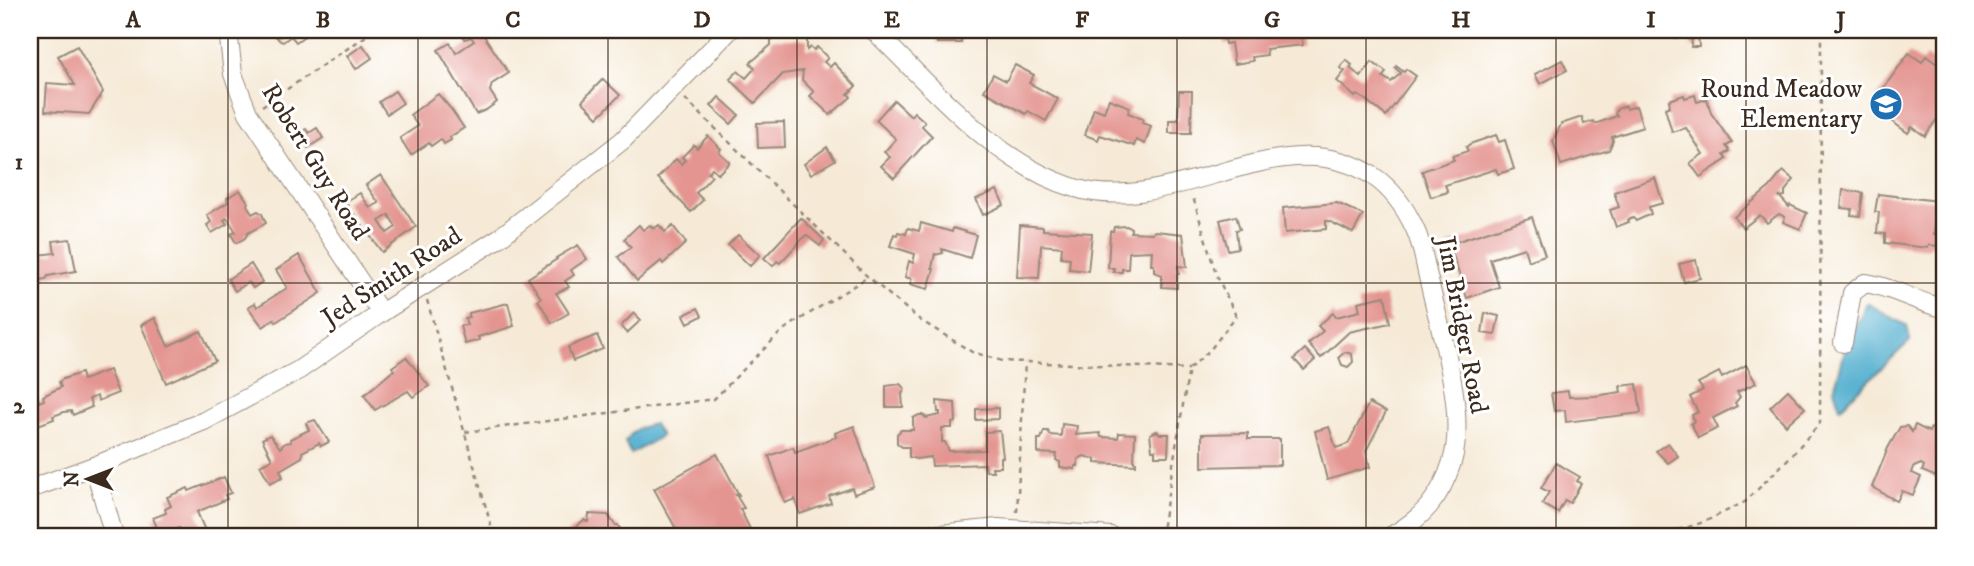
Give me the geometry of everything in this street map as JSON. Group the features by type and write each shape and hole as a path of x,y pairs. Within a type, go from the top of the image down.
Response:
{"street":[{"name":"Robert Guy Road","path":"228,30 233,74 253,120 381,313"},
{"name":"Jed Smith Road","path":"30,489 94,467 204,421 299,370 381,313 499,238 623,140 730,30"},
{"name":"Jim Bridger Road","path":"873,30 979,133 1005,153 1039,173 1075,189 1126,194 1148,192 1273,159 1310,157 1344,161 1374,176 1400,202 1417,232 1448,364 1457,417 1453,459 1440,495 1411,525 1391,536"},
{"path":"1843,343 1852,293 1866,283 1883,285 1932,306 1944,308"},
{"path":"94,467 114,536"},
{"path":"921,536 999,528 1100,536"}],"path":[{"path":"253,120 263,105 375,30"},
{"path":"1658,536 1704,522 1745,502 1820,423 1821,30"},
{"path":"684,98 868,278 920,320 972,352 1002,361 1189,369"},
{"path":"1161,536 1189,369 1210,350 1236,316 1216,274 1188,182"},
{"path":"465,432 713,399 783,330 868,278"},
{"path":"423,288 494,536"},
{"path":"1016,530 1024,362"}],"water":[{"path":"1867,303 1907,326 1910,341 1840,408 1834,389 1847,344"},
{"path":"654,424 661,436 631,454 625,442 631,434 637,429"}],"building":[{"path":"275,30 313,30 296,42 291,36 283,42 274,34"},
{"path":"459,30 480,30 509,73 492,84 490,91 497,102 476,114 438,50 450,43 456,53 474,41 471,37 465,39"},
{"path":"936,30 961,30 961,43 937,43"},
{"path":"1222,30 1300,30 1303,45 1266,49 1267,55 1252,57 1253,61 1234,64 1231,43 1225,44"},
{"path":"1638,30 1678,30 1677,38 1637,33"},
{"path":"1686,32 1698,33 1699,47 1691,47 1692,39 1685,38"},
{"path":"771,39 807,39 807,50 817,47 828,58 824,62 830,67 834,63 856,86 848,94 851,97 830,115 810,96 814,92 802,80 803,71 783,74 755,103 730,79 738,71 746,78 755,68 750,63 771,45"},
{"path":"363,45 372,58 356,69 347,56"},
{"path":"77,46 103,92 89,114 45,111 47,83 75,85 58,56"},
{"path":"1909,53 1922,62 1926,56 1944,69 1944,109 1925,136 1912,127 1908,133 1883,115 1888,109 1875,100"},
{"path":"1346,60 1352,65 1350,68 1361,77 1372,62 1386,72 1383,77 1391,82 1401,73 1396,66 1416,76 1386,116 1366,100 1357,95 1355,97 1337,81 1345,71 1340,68"},
{"path":"1562,60 1567,70 1540,84 1535,74"},
{"path":"1015,65 1034,75 1029,83 1058,99 1046,121 1028,111 1026,114 984,91 993,74 1006,81"},
{"path":"603,79 620,95 598,117 582,101"},
{"path":"395,91 403,103 387,114 379,102"},
{"path":"1179,91 1192,91 1191,133 1169,133 1169,120 1178,120"},
{"path":"438,94 464,128 444,144 441,139 431,146 429,143 411,155 400,138 418,126 410,115"},
{"path":"1684,95 1685,98 1695,95 1697,102 1707,99 1711,113 1732,143 1726,146 1730,151 1724,155 1727,159 1700,177 1690,163 1703,154 1686,128 1672,132 1665,108 1670,106 1669,100"},
{"path":"719,97 739,115 731,124 711,106"},
{"path":"1109,99 1130,107 1128,113 1143,119 1142,123 1151,126 1145,144 1136,140 1134,146 1100,135 1098,140 1085,135 1094,108 1104,112"},
{"path":"894,100 911,116 914,112 925,122 922,126 932,136 894,178 881,166 890,157 884,152 896,139 876,120"},
{"path":"1626,106 1627,109 1636,106 1643,127 1612,137 1609,150 1561,165 1553,141 1561,124 1582,117 1584,124 1594,121 1595,124 1617,116 1617,109"},
{"path":"784,122 785,147 758,148 757,123"},
{"path":"317,128 323,138 308,148 298,134 306,129 309,133"},
{"path":"1496,135 1499,142 1505,140 1514,169 1498,174 1496,169 1445,185 1448,192 1431,197 1422,171 1454,160 1452,156 1468,151 1466,147 1470,144"},
{"path":"708,136 730,162 718,174 712,168 708,173 712,176 696,193 703,200 691,212 658,178 676,159 681,164 685,160 682,157 694,145 697,148"},
{"path":"827,147 835,160 811,174 804,164"},
{"path":"1783,171 1794,180 1785,191 1785,196 1780,197 1789,207 1790,205 1807,213 1800,229 1783,222 1785,217 1779,214 1767,223 1760,215 1743,228 1734,217 1770,187"},
{"path":"381,175 416,227 382,252 345,202 360,193 370,208 379,203 366,185","holes":["389,215 396,227 387,233 379,221"]},
{"path":"1655,178 1663,203 1649,207 1651,214 1636,221 1633,218 1616,227 1610,210 1619,207 1614,192"},
{"path":"240,190 252,214 258,211 266,223 236,243 231,234 236,232 227,218 224,220 227,224 212,233 207,225 211,222 207,215 228,202 227,198"},
{"path":"997,190 1004,205 983,215 976,199"},
{"path":"1843,190 1863,193 1860,216 1851,215 1852,209 1841,208"},
{"path":"1878,194 1938,201 1937,209 1942,212 1941,217 1936,220 1934,234 1939,235 1938,246 1929,245 1928,248 1885,243 1885,234 1877,233 1879,212 1875,212"},
{"path":"1337,203 1363,215 1353,233 1326,221 1326,229 1285,233 1283,208"},
{"path":"1236,216 1240,229 1236,230 1238,248 1228,250 1220,220"},
{"path":"1532,217 1545,255 1528,261 1524,248 1490,259 1499,287 1467,298 1449,244"},
{"path":"801,218 824,240 820,246 806,235 780,263 777,261 773,266 764,258"},
{"path":"921,223 952,232 953,228 976,235 970,258 942,249 943,253 935,253 928,289 910,284 912,279 905,277 909,261 913,263 915,254 890,246 894,234 906,234 908,228 919,231"},
{"path":"639,225 643,230 650,225 654,229 659,225 665,232 673,226 686,243 663,264 661,261 637,281 618,257 631,247 624,239"},
{"path":"1020,225 1043,227 1043,230 1092,233 1088,271 1069,269 1070,258 1061,257 1062,247 1041,245 1039,278 1017,277"},
{"path":"1114,227 1131,228 1131,232 1183,234 1187,267 1178,266 1177,288 1162,287 1162,275 1154,272 1154,265 1151,265 1152,251 1129,252 1128,269 1122,269 1122,272 1113,272 1114,268 1108,268 1110,231 1113,231"},
{"path":"738,235 760,255 750,266 728,245"},
{"path":"70,239 76,271 30,281 30,256 55,253 53,241"},
{"path":"578,245 587,259 571,270 574,275 565,281 569,287 556,293 569,313 552,323 528,278"},
{"path":"299,255 321,293 276,322 274,319 263,327 248,307 255,303 257,307 287,288 276,270"},
{"path":"1696,260 1700,278 1684,282 1679,264"},
{"path":"251,264 262,282 253,288 249,282 235,291 228,279"},
{"path":"1385,296 1390,323 1349,332 1321,358 1308,344 1323,331 1318,326 1333,313 1336,317 1360,311 1358,302"},
{"path":"508,303 514,326 465,344 460,326 467,325 465,318 469,317 469,313"},
{"path":"698,308 702,316 688,323 684,315"},
{"path":"634,313 641,320 627,333 621,326"},
{"path":"1485,313 1499,316 1495,335 1482,333"},
{"path":"155,318 168,346 201,331 215,361 166,383 141,325"},
{"path":"597,335 603,349 573,361 568,347"},
{"path":"1305,349 1315,360 1304,370 1294,359"},
{"path":"1345,352 1352,354 1353,362 1348,367 1342,365 1339,357"},
{"path":"406,357 429,386 413,397 408,391 375,410 364,395"},
{"path":"1746,365 1756,383 1737,392 1740,397 1735,403 1737,406 1713,418 1718,428 1698,438 1691,423 1694,421 1692,415 1698,412 1690,397 1703,390 1698,383 1719,372 1722,378"},
{"path":"109,370 118,393 98,401 97,396 89,399 92,407 73,415 71,411 64,412 33,427 30,400 37,397 39,402 44,400 43,396 61,387 59,382 63,379 81,373 83,380"},
{"path":"900,384 905,389 902,394 903,407 886,407 886,386"},
{"path":"1637,384 1641,413 1566,422 1565,410 1554,411 1551,393 1568,391 1569,397 1595,396 1621,392 1620,386"},
{"path":"1788,390 1805,408 1786,425 1770,407"},
{"path":"937,401 955,403 956,422 952,423 952,428 942,428 942,442 945,442 949,451 985,450 985,432 1000,431 1003,457 1001,467 992,467 993,471 986,471 985,464 932,466 931,457 909,457 909,447 902,447 897,443 897,434 901,430 913,430 913,418 919,415 926,418 940,415"},
{"path":"1369,403 1386,412 1366,451 1370,467 1327,480 1315,431 1329,427 1336,448 1348,444"},
{"path":"998,408 998,419 976,420 976,409"},
{"path":"315,420 329,442 321,446 319,443 302,452 302,457 280,470 283,477 270,483 260,465 272,459 262,439 270,435 280,448 291,442 290,439 309,430 306,423"},
{"path":"1062,424 1077,426 1076,435 1100,433 1101,437 1118,438 1119,433 1135,434 1136,465 1095,463 1095,459 1084,456 1078,459 1075,469 1060,467 1060,462 1056,460 1057,454 1038,453 1038,439 1041,439 1044,431 1048,431 1050,435 1061,436"},
{"path":"1915,425 1929,432 1931,428 1944,434 1944,467 1939,478 1922,471 1924,466 1921,464 1914,467 1912,473 1921,477 1913,495 1902,491 1897,501 1872,487 1900,427 1907,426 1912,432"},
{"path":"854,426 875,487 854,494 852,488 829,496 831,503 800,514 795,499 785,503 769,456 793,447 795,452 836,437 835,433"},
{"path":"1157,431 1160,434 1169,434 1168,456 1155,456 1155,450 1152,450 1150,434"},
{"path":"1248,433 1248,439 1280,439 1280,465 1202,467 1202,434"},
{"path":"1668,443 1678,456 1668,463 1656,451"},
{"path":"717,454 739,495 736,495 744,508 740,509 752,533 746,536 738,536 736,533 731,536 680,536 654,489"},
{"path":"1556,463 1580,477 1577,481 1581,484 1570,503 1565,500 1558,513 1542,504 1549,492 1541,488"},
{"path":"224,477 231,493 225,495 227,499 197,512 206,533 183,536 179,528 160,535 153,518 166,513 165,509 171,506 167,497"},
{"path":"589,514 608,515 624,536 564,536 584,520 588,522"}],"place":[{"name":"Round Meadow Elementary","path":"1886,104"}]}
